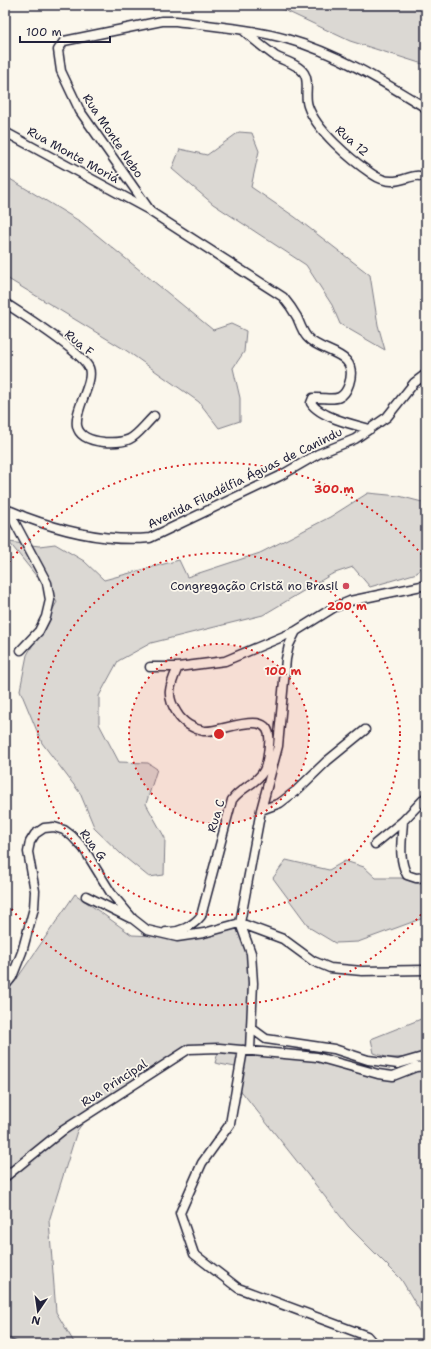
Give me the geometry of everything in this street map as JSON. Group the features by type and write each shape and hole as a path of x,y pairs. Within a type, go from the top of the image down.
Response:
{"street":[{"name":"Rua Monte Nebo","path":"370,429 347,423 319,410 311,403 313,398 336,399 342,396 347,389 350,379 350,368 345,358 307,338 289,304 283,297 151,212 74,100 61,71 58,53 59,46 64,41 162,21 176,21 244,31 288,39 348,63 374,76 426,108"},
{"name":"Rua 12","path":"244,31 264,48 301,70 305,74 307,82 307,104 313,117 330,139 371,173 384,181 392,182 417,176 426,178"},
{"name":"Rua Monte Moriá","path":"5,132 151,212"},
{"name":"Rua F","path":"5,303 78,355 88,367 89,383 81,399 77,420 79,430 85,437 94,441 124,442 130,440 154,416"},
{"name":"Avenida Filadélfia Águas de Canindu","path":"6,509 70,531 128,540 150,538 280,476 318,454 355,439 386,417 414,383 426,374"},
{"path":"6,509 47,583 50,600 46,617 39,631 21,650"},
{"path":"150,667 178,668 225,661 296,631 327,611 350,601 426,585"},
{"path":"296,631 289,645 286,659 278,746 261,810 240,923 251,954 253,983 251,1028 247,1050 230,1124 202,1163 180,1212 194,1254 238,1288 367,1336 374,1344"},
{"name":"Rua C","path":"147,930 169,932 185,929 196,922 201,916 232,800 237,793 263,772 268,758 270,740 267,730 262,725 255,722 244,723 215,731 203,731 190,726 180,718 169,699 172,683 178,668"},
{"path":"261,810 280,803 327,761 366,730"},
{"path":"375,844 402,821 426,797"},
{"path":"402,821 401,858 403,868 407,875 416,878 426,877"},
{"name":"Rua G","path":"5,986 12,976 22,952 34,908 35,891 28,852 30,842 35,834 44,828 54,827 64,830 72,836 84,849 111,893 133,919 147,930 177,937 204,933 240,923"},
{"path":"86,896 133,919"},
{"path":"240,923 282,940 313,961 330,968 362,971 426,970"},
{"path":"251,1028 266,1039 334,1050 368,1060 398,1064 426,1056"},
{"name":"Rua Principal","path":"5,1177 62,1131 189,1049 247,1050 317,1057 378,1074 393,1076 416,1067 426,1066"}],"shaded area":[{"path":"278,5 426,5 426,65 350,41 280,8"},
{"path":"239,132 252,133 259,151 251,187 295,217 370,275 378,325 385,350 340,324 332,305 306,265 213,204 172,169 180,149 207,155"},
{"path":"5,176 81,222 213,330 231,324 246,331 244,352 233,368 240,398 240,421 219,428 199,402 127,351 5,277"},
{"path":"368,493 399,496 426,503 426,562 417,573 370,587 353,567 332,574 263,615 151,643 118,661 99,696 99,724 119,762 148,763 157,769 146,804 165,838 164,875 149,877 122,855 95,829 80,793 42,743 20,690 27,655 57,602 9,542 39,546 55,544 84,561 104,580 179,560 187,577 260,553 330,517"},
{"path":"286,860 329,870 345,861 364,867 376,878 401,878 426,886 426,917 358,942 335,943 310,928 273,878"},
{"path":"75,894 132,935 177,937 240,923 251,953 250,1050 317,1057 393,1076 426,1066 426,1321 401,1279 349,1227 242,1092 237,1090 240,1068 215,1063 219,1049 189,1049 90,1113 77,1131 49,1221 56,1312 75,1344 5,1344 5,990 14,983"},
{"path":"426,1017 426,1056 389,1058 374,1053 371,1039"}],"waterway":[{"path":"5,1337 20,1344"}],"place":[{"name":"Congregação Cristã no Brasil","path":"346,586"}]}
